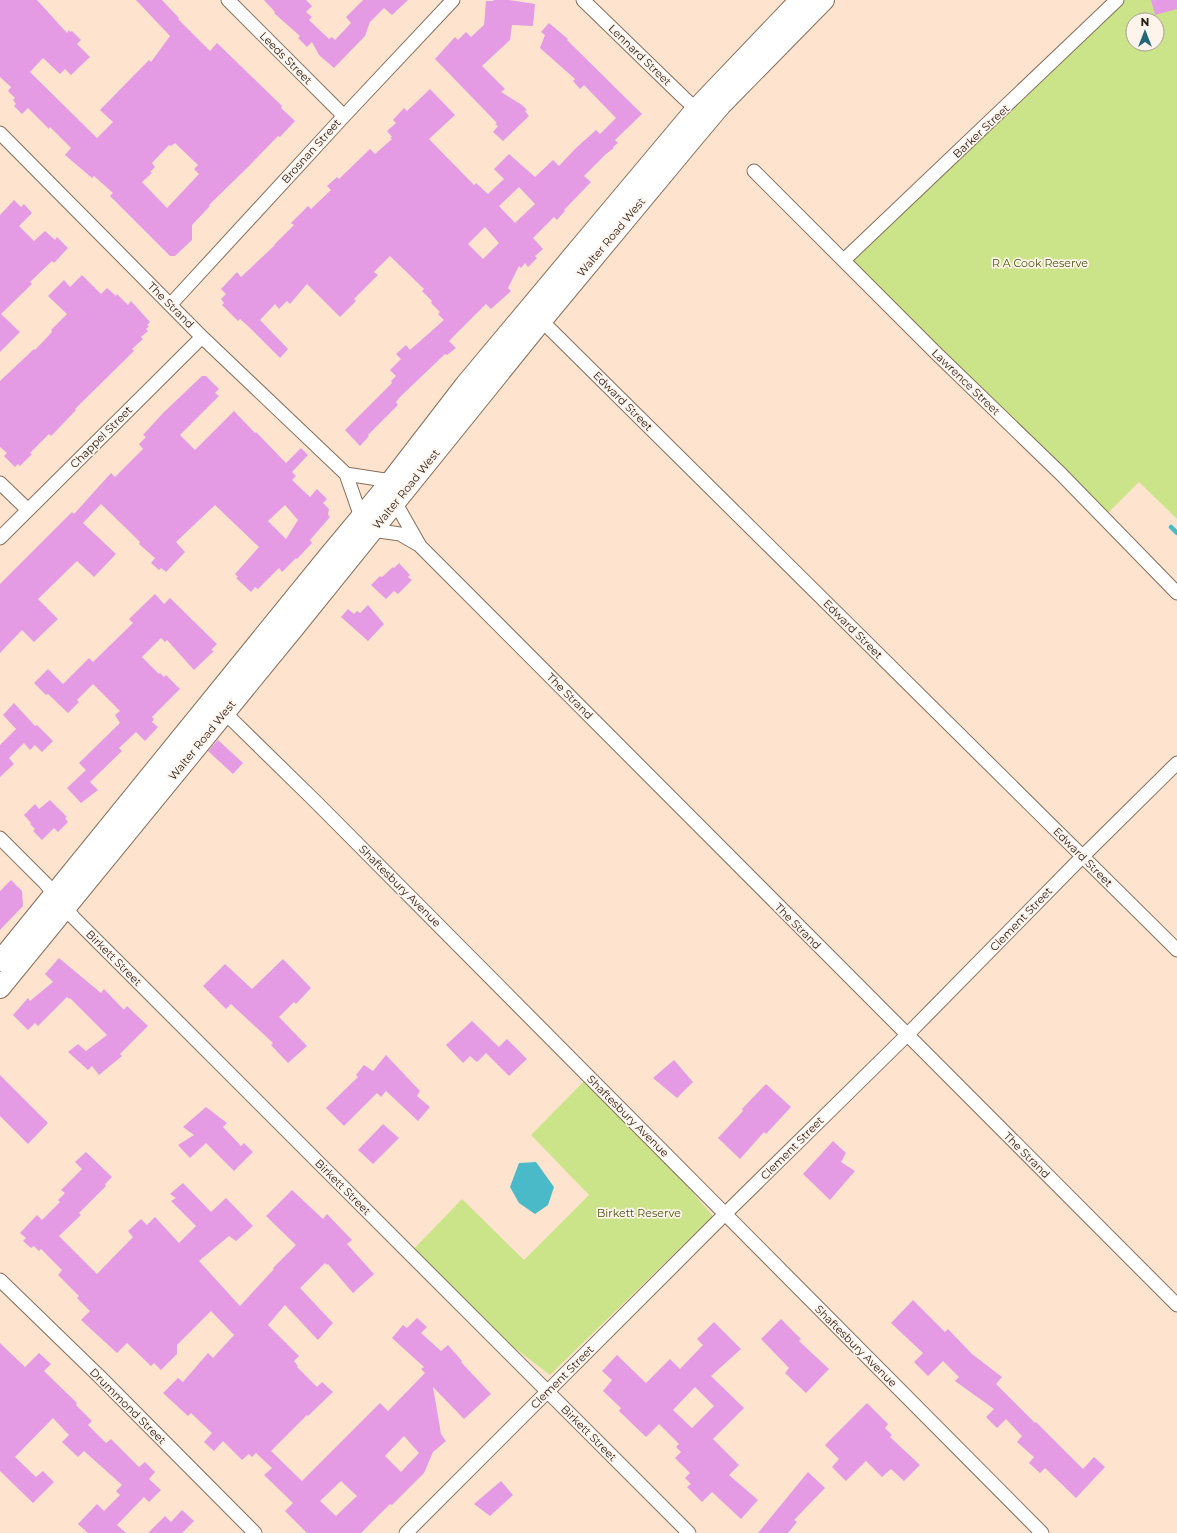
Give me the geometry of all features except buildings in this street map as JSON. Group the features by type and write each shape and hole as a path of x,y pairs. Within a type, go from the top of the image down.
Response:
{"main road":[{"name":"Walter Road West","path":"366,524 394,502 536,314 696,109 800,0"},
{"name":"Walter Road West","path":"0,988 60,901 366,524 391,480 465,385 536,314 721,105 824,0"},
{"name":"Walter Road West","path":"0,961 60,901"}],"street":[{"name":"Leeds Street","path":"228,0 344,116"},
{"name":"Brosnan Street","path":"171,304 453,0"},
{"name":"Lennard Street","path":"583,0 696,109"},
{"name":"Barker Street","path":"844,260 1116,0"},
{"name":"The Strand","path":"0,133 202,336 346,474 366,524 400,534 420,546 1177,1305"},
{"name":"Lawrence Street","path":"754,171 937,354 1061,474 1177,593"},
{"name":"Edward Street","path":"536,314 1177,950"},
{"name":"Chappel Street","path":"0,538 202,336"},
{"path":"346,474 391,480"},
{"path":"0,483 28,510"},
{"name":"The Strand","path":"394,502 420,546"},
{"name":"Shaftesbury Avenue","path":"218,706 726,1213 1042,1533"},
{"name":"Clement Street","path":"406,1533 726,1213 907,1035 1177,763"},
{"name":"Birkett Street","path":"0,838 60,901 689,1533"},
{"name":"Drummond Street","path":"0,1280 100,1377 255,1533"}],"green space":[{"name":"R A Cook Reserve","path":"1116,0 1177,0 1177,519 1139,482 1103,518 844,260"},
{"name":"Birkett Reserve","path":"589,1076 615,1103 713,1216 550,1375 471,1315 410,1253 462,1199 524,1260 589,1195 531,1135"}],"water":[{"path":"536,1162 554,1187 548,1205 535,1214 519,1203 510,1187 519,1163"}],"waterway":[{"path":"1171,527 1177,533"}]}
